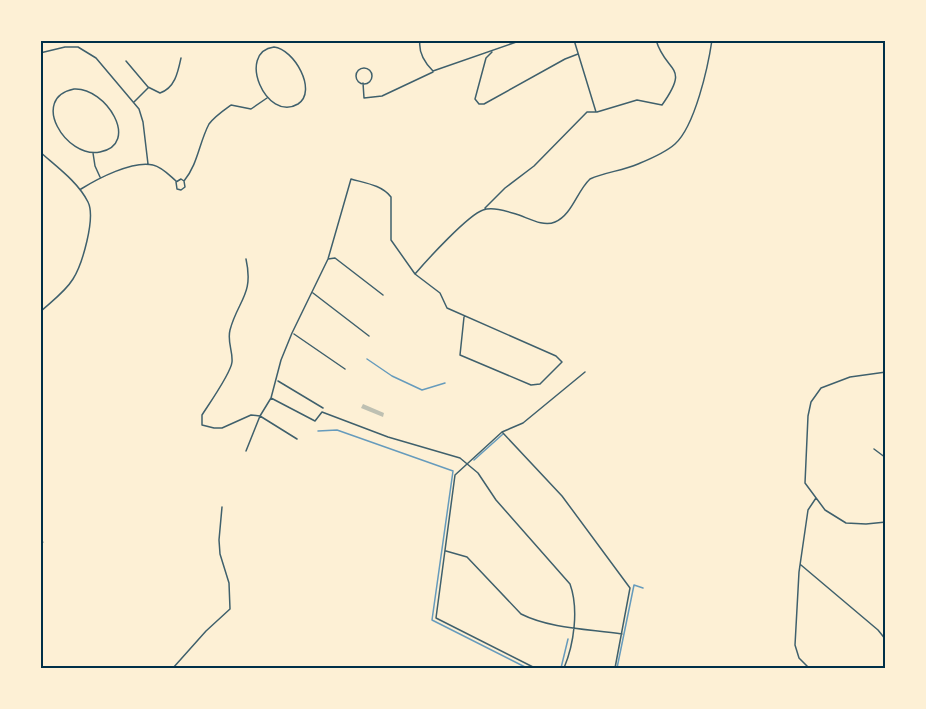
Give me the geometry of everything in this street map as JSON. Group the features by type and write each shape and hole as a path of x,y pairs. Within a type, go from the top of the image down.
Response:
{"street":[{"path":"420,40 419,47 424,62 433,71"},
{"path":"363,83 364,98 382,96 433,71 522,40"},
{"path":"574,40 597,112"},
{"path":"414,274 505,188 534,166 587,112 597,112 637,100 662,105 673,90 676,77 672,65 658,49 656,40"},
{"path":"485,209 507,211 543,224 555,222 565,216 590,179 650,159 675,144 689,121 705,78 712,40"},
{"path":"40,53 65,47 78,48 96,58 139,109 143,122 148,164"},
{"path":"279,47 288,52 298,66 304,81 304,96 296,105 283,108 274,105 268,98 257,74 256,60 265,49 279,47"},
{"path":"492,52 486,58 475,99 478,104 484,104 578,54"},
{"path":"126,61 148,87 160,93 168,90 176,78 181,58"},
{"path":"364,68 368,69 371,76 368,82 363,83 358,81 356,76 357,71 364,68"},
{"path":"134,103 148,87"},
{"path":"79,89 90,92 103,100 115,116 118,128 114,145 104,151 93,153 76,147 57,127 53,108 57,98 64,92 79,89"},
{"path":"176,182 176,188 180,190 185,187 184,181 194,167 213,119 231,105 251,109 268,98"},
{"path":"40,152 80,190 88,202 90,214 89,227 75,275 68,287 40,312"},
{"path":"93,153 100,178"},
{"path":"80,190 100,178 133,166 148,164 159,168 176,182"},
{"path":"176,182 181,179 184,181"},
{"path":"246,452 260,416 271,398 292,333 328,259 351,179 378,186 392,197 391,240 414,274 440,293 447,308 556,356 562,362 540,384 531,385 460,355 464,316"},
{"path":"328,259 335,258 383,296"},
{"path":"246,259 249,284 231,328 229,340 232,364 202,415 202,425 222,428 251,415 260,416 297,439"},
{"path":"312,293 369,336"},
{"path":"292,333 345,369"},
{"path":"535,669 436,618 455,476 502,432 523,423 585,372"},
{"path":"885,372 850,377 821,388 811,402 808,416 805,483 825,510 846,523 885,522"},
{"path":"277,381 323,408"},
{"path":"271,398 315,421 322,412 388,436 460,458 478,473 496,500 570,584 574,596 573,626 564,669"},
{"path":"502,432 561,496 630,588 615,669"},
{"path":"874,449 885,458"},
{"path":"809,669 799,658 795,645 800,564 808,510 816,498"},
{"path":"173,669 206,631 230,609 229,583 220,554 222,507"},
{"path":"445,551 466,557 521,614 530,619 622,634"},
{"path":"800,564 878,630 885,640"}],"building":[{"path":"363,404 384,413 383,417 361,408"}],"waterway":[{"path":"367,359 392,376 422,390 445,383"},
{"path":"318,431 337,430 453,471 432,620 527,668"},
{"path":"474,460 503,434"},
{"path":"617,668 634,585 643,588"},
{"path":"561,668 568,639"}]}
